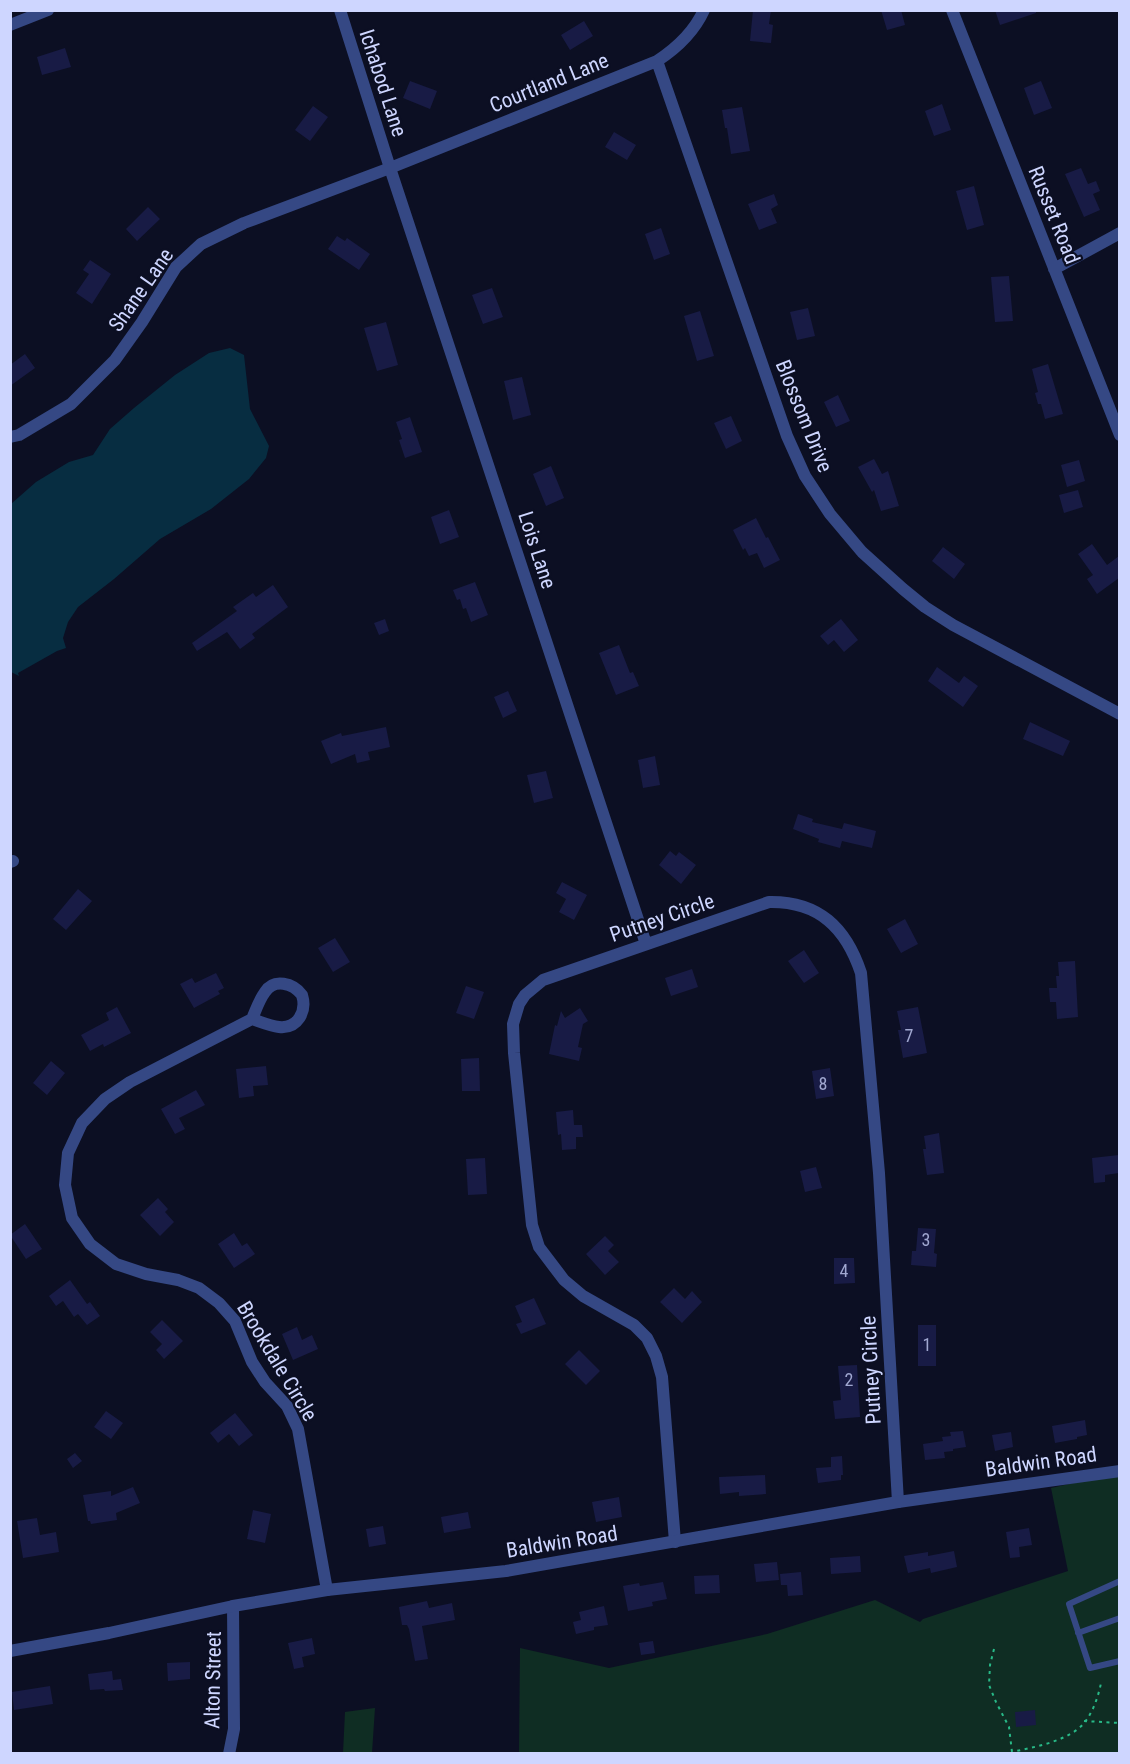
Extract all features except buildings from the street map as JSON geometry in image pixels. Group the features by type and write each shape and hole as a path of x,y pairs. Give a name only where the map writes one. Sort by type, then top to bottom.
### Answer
{"street":[{"path":"10,25 48,10"},
{"name":"Ichabod Lane","path":"340,10 390,168"},
{"name":"Courtland Lane","path":"390,168 657,61 671,52 690,33 704,10"},
{"name":"Russet Road","path":"952,10 1119,435"},
{"name":"Blossom Drive","path":"657,61 787,436 805,476 830,514 862,552 925,607 953,625 1119,714"},
{"name":"Shane Lane","path":"10,437 20,435 71,404 115,360 176,267 201,244 244,223 390,168"},
{"name":"Lois Lane","path":"390,168 646,944"},
{"path":"1054,269 1119,233"},
{"name":"Putney Circle","path":"675,1542 662,1377 656,1356 647,1338 634,1325 583,1296 564,1280 539,1247 532,1225 513,1023 519,1004 543,980 769,902 801,905 829,919 856,958 861,973 879,1173 898,1502"},
{"path":"286,984 295,987 302,995 304,1010 299,1019 291,1025 281,1027 252,1019 264,993 271,986 286,984"},
{"name":"Brookdale Circle","path":"252,1019 130,1082 105,1099 82,1123 68,1153 65,1185 72,1218 90,1244 116,1264 200,1288 219,1303 235,1321 252,1362 265,1382 287,1406 298,1429 327,1590"},
{"name":"Baldwin Road","path":"10,1651 109,1633 233,1606 327,1590 506,1571 898,1502 1119,1471"},
{"name":"Alton Street","path":"229,1754 234,1728 233,1606"}],"lane":[{"path":"1119,1581 1069,1604 1090,1668 1119,1660"},
{"path":"1078,1633 1119,1618"}],"path":[{"path":"994,1649 989,1685 1009,1727 1012,1753 1061,1738 1079,1728 1096,1702 1101,1683"},
{"path":"1084,1721 1119,1723"},
{"path":"1076,1753 1089,1754"}],"green space":[{"path":"1119,1473 1119,1753 519,1754 520,1648 609,1668 767,1634 875,1600 920,1622 923,1619 1068,1571 1051,1488"},
{"path":"375,1708 372,1753 343,1753 345,1712"}],"water":[{"path":"230,348 244,355 250,409 269,446 266,458 249,479 211,509 160,539 78,607 68,622 63,638 66,648 18,673 19,676 11,672 11,504 36,482 69,462 93,455 110,429 175,375 209,353"}]}
